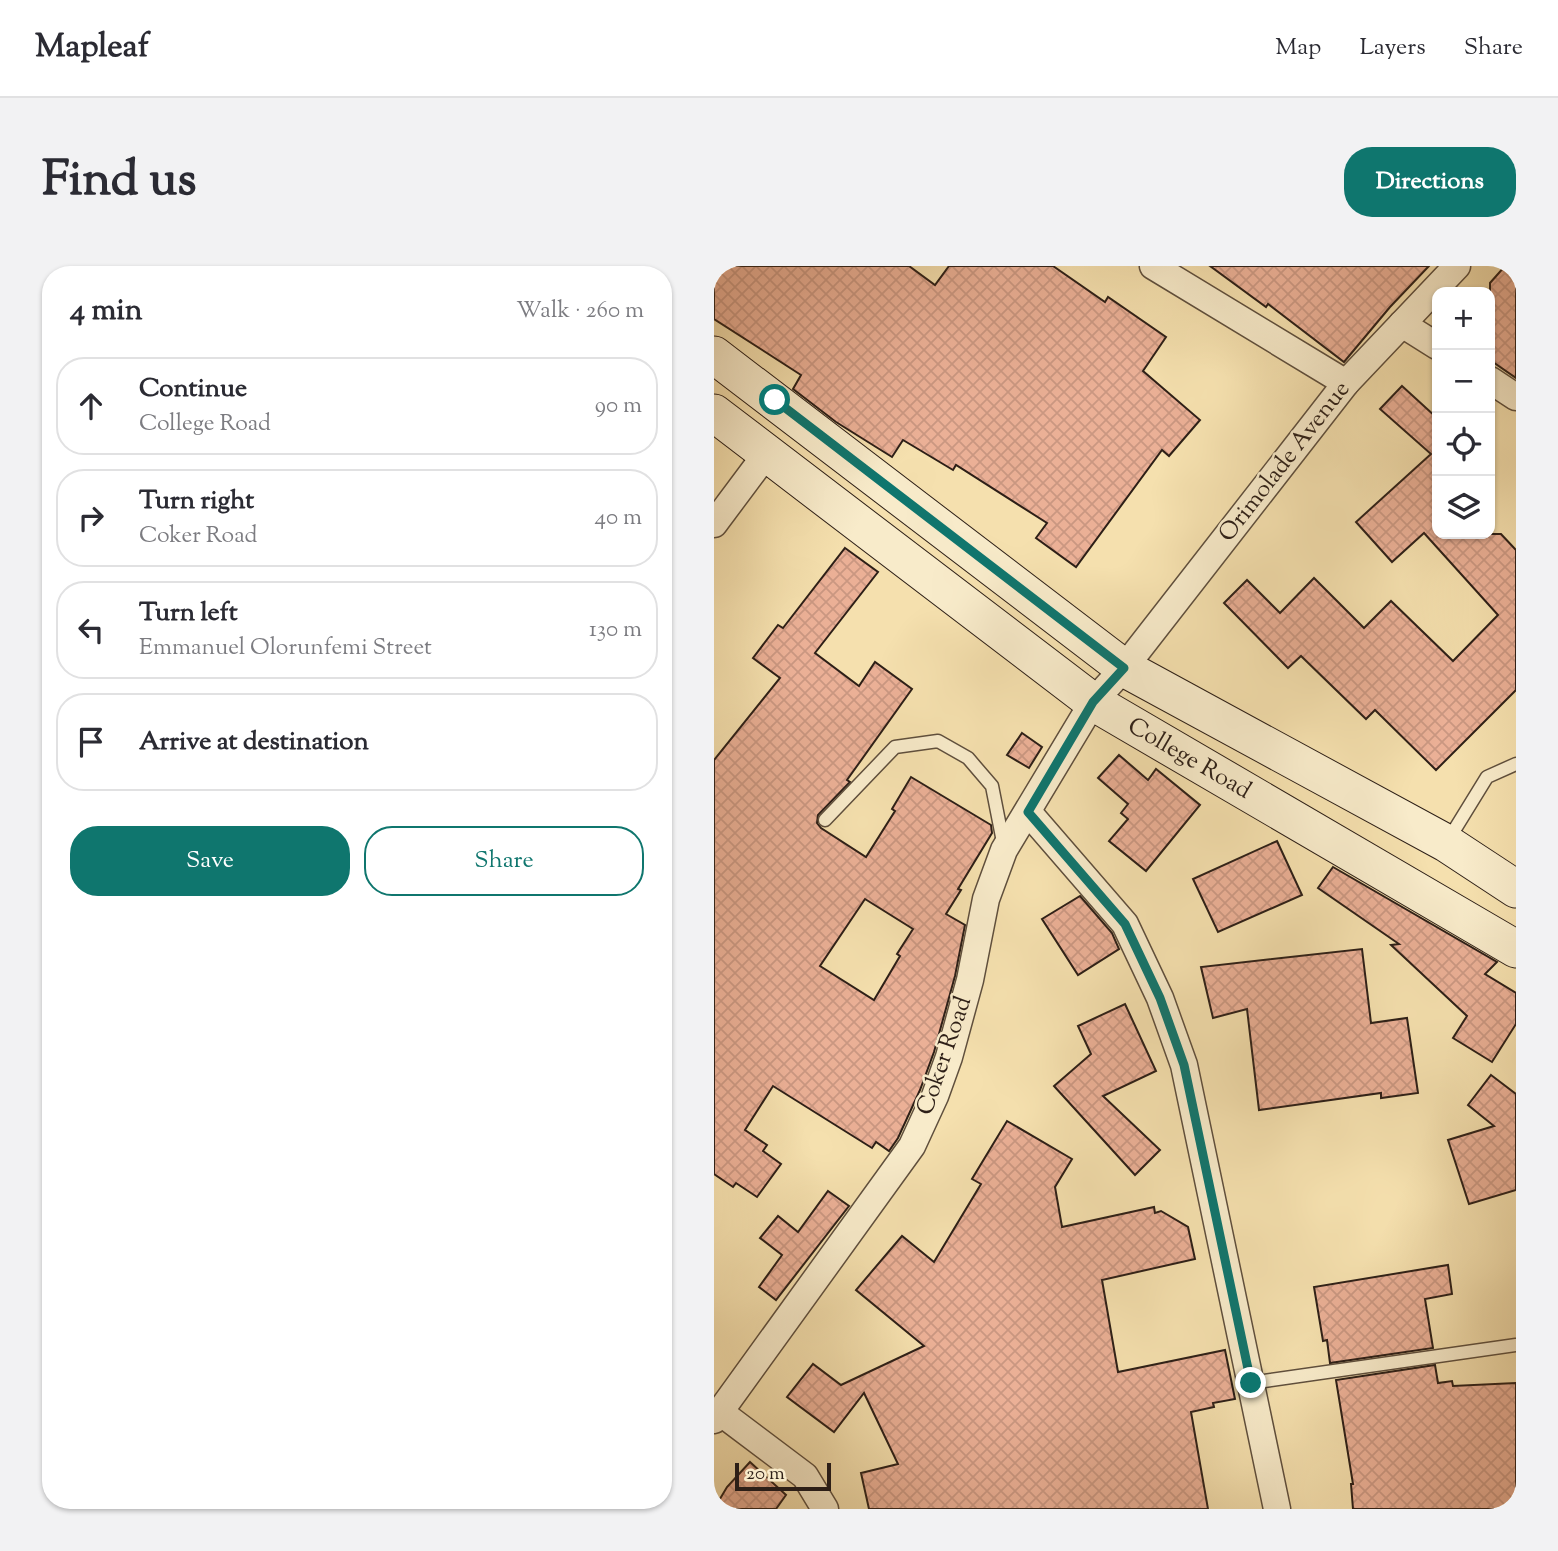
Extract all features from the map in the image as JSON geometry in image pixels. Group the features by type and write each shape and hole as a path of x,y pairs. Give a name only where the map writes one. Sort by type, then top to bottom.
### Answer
{"main road":[{"name":"College Road","path":"714,355 1124,668 1447,844 1516,889"},
{"name":"College Road","path":"714,413 1093,702 1516,949"}],"street":[{"path":"1153,266 1346,383"},
{"name":"Orimolade Avenue","path":"1124,668 1346,383 1457,266"},
{"path":"1402,324 1432,343"},
{"path":"1495,383 1516,397"},
{"path":"714,524 767,453"},
{"name":"Coker Road","path":"717,1416 912,1146 949,1057 970,980 986,899 1004,850 1093,702 1124,668"},
{"path":"1028,812 1125,924 1160,998 1184,1065 1277,1509"},
{"path":"717,1416 805,1476 825,1509"}],"lane":[{"path":"825,820 895,747 938,741 968,758 992,786 1004,850"},
{"path":"1447,844 1487,777 1516,764"},
{"path":"1251,1383 1516,1345"}],"building":[{"path":"714,266 909,266 935,285 949,266 1053,266 1105,302 1108,297 1166,337 1143,371 1200,420 1169,456 1162,450 1076,567 1036,538 1047,523 956,465 953,470 903,440 892,457 836,422 793,389 801,375 714,319"},
{"path":"1210,266 1429,266 1344,362 1268,304 1266,307"},
{"path":"1505,266 1516,266 1516,378 1495,363 1495,287 1490,287 1490,283"},
{"path":"1402,386 1432,413 1432,539 1495,539 1495,534 1501,534 1516,550 1516,690 1436,770 1375,710 1366,719 1301,656 1288,668 1224,603 1247,580 1280,613 1314,578 1364,628 1391,601 1453,661 1498,615 1424,533 1392,562 1356,522 1431,454 1380,409"},
{"path":"845,548 878,572 815,653 859,686 875,662 912,689 847,780 850,782 818,815 817,823 821,828 866,857 895,811 892,809 911,777 991,825 992,833 946,914 965,925 955,976 934,1052 898,1138 889,1151 876,1142 872,1148 773,1086 745,1130 767,1145 763,1151 781,1164 757,1197 736,1183 733,1187 714,1174 714,760 780,678 753,658 778,625 783,628","holes":["865,899 913,929 874,1000 820,966"]},
{"path":"1022,733 1042,747 1029,768 1007,755"},
{"path":"1119,755 1148,780 1156,769 1200,805 1146,871 1109,841 1128,819 1121,813 1128,804 1098,778"},
{"path":"1277,841 1302,895 1218,932 1193,879"},
{"path":"1333,867 1497,962 1485,974 1516,993 1516,1024 1492,1062 1453,1038 1467,1016 1391,945 1399,944 1318,888"},
{"path":"1080,896 1112,933 1119,949 1078,975 1042,919"},
{"path":"1362,949 1371,1023 1407,1018 1418,1093 1381,1098 1381,1093 1259,1110 1247,1009 1213,1018 1201,967"},
{"path":"1125,1004 1156,1071 1103,1096 1160,1150 1135,1175 1054,1086 1091,1054 1078,1026"},
{"path":"1491,1075 1516,1094 1516,1190 1469,1204 1448,1140 1494,1126 1468,1105"},
{"path":"1007,1121 1072,1159 1055,1187 1062,1227 1154,1207 1155,1213 1161,1211 1188,1227 1195,1259 1102,1280 1118,1372 1225,1350 1235,1399 1213,1403 1214,1407 1191,1412 1208,1509 869,1509 861,1473 898,1464 864,1393 834,1432 787,1397 813,1364 841,1385 924,1346 856,1290 902,1236 934,1262 981,1184 972,1179"},
{"path":"828,1191 849,1206 776,1300 759,1287 782,1255 760,1238 778,1216 798,1232"},
{"path":"1448,1265 1452,1294 1425,1299 1433,1348 1330,1363 1327,1340 1323,1341 1314,1287"},
{"path":"1435,1365 1438,1383 1452,1381 1453,1386 1516,1383 1516,1509 1353,1509 1353,1484 1336,1380"},
{"path":"750,1462 786,1495 776,1509 714,1509 727,1487"}],"route":[{"path":"775,400 1124,668 1093,702 1028,812 1125,924 1160,998 1184,1065 1251,1383"}]}
